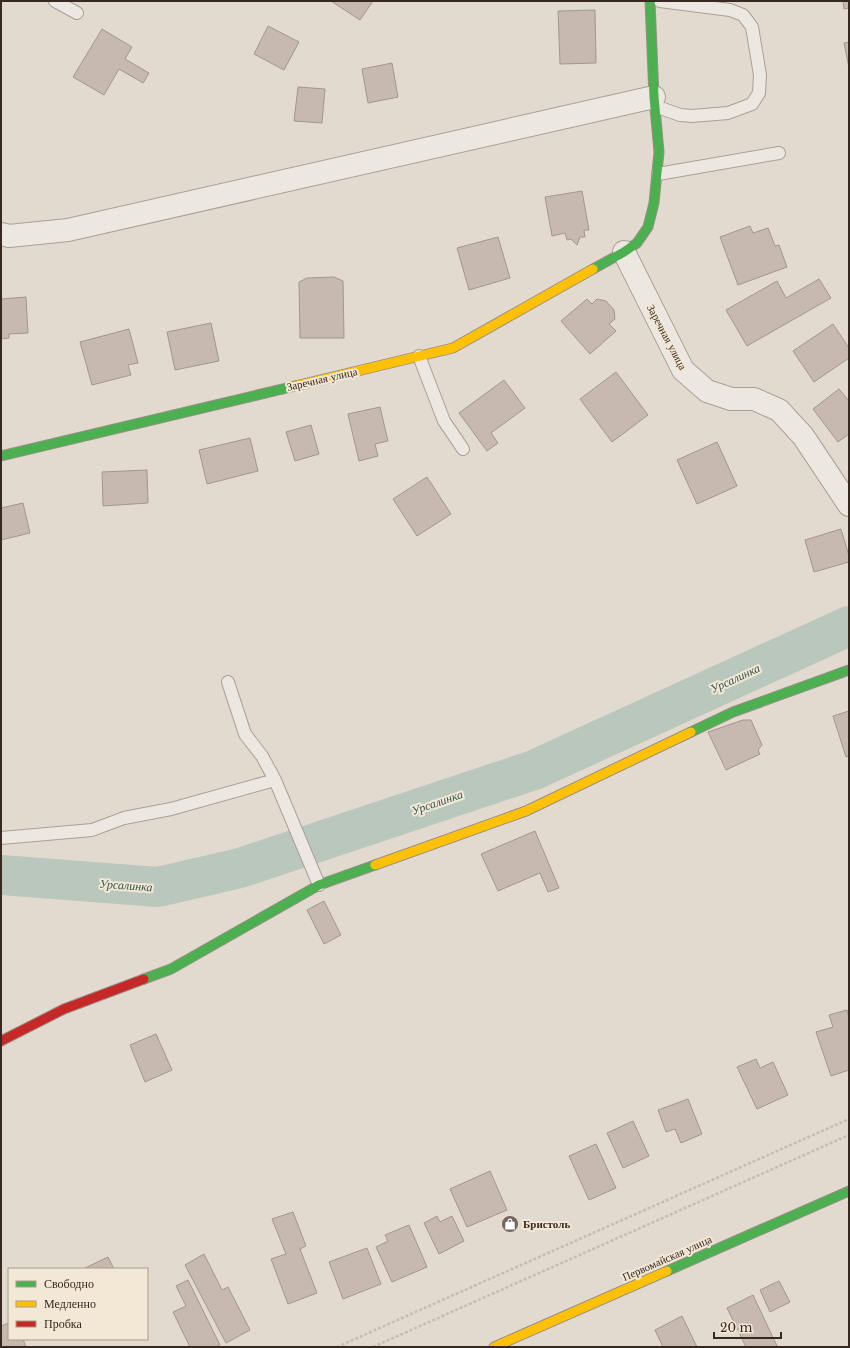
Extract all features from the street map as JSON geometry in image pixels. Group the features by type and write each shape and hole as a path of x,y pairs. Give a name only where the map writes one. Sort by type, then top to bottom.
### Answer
{"street":[{"name":"Заречная улица","path":"1,456 453,348 624,252 637,243 648,227 654,203 658,174 659,152 654,101 650,1"},
{"path":"1,234 8,236 68,230 654,101"},
{"name":"Заречная улица","path":"624,252 683,370 707,391 730,399 754,399 779,410 803,436 849,505"},
{"path":"1,1041 64,1009 170,969 320,885 526,811 733,712 849,670"},
{"name":"Первомайская улица","path":"494,1347 849,1191"}],"lane":[{"path":"55,1 77,13"},
{"path":"654,101 680,115 692,116 728,113 752,104 759,93 760,75 752,27 743,15 730,10 660,1"},
{"path":"658,174 779,153"},
{"path":"419,356 444,421 463,449"},
{"path":"228,682 245,734 262,756 275,780 320,885"},
{"path":"1,838 92,830 124,818 171,809 275,780"}],"path":[{"path":"337,1347 849,1119"},
{"path":"373,1347 849,1135"}],"building":[{"path":"331,1 373,1 360,20"},
{"path":"843,1 849,1 849,8 844,9"},
{"path":"595,10 596,63 560,64 558,11"},
{"path":"268,26 299,42 284,70 254,54"},
{"path":"102,29 132,47 125,59 149,73 143,83 119,69 104,95 73,77"},
{"path":"849,42 849,68 844,43"},
{"path":"392,63 398,97 368,103 362,69"},
{"path":"298,87 325,89 322,123 294,121"},
{"path":"582,191 589,230 584,230 585,237 580,237 577,245 571,239 567,240 565,233 552,236 545,197"},
{"path":"750,226 753,233 768,228 775,246 779,245 787,267 738,285 720,237"},
{"path":"498,237 510,278 469,290 457,248"},
{"path":"334,277 343,281 344,338 300,338 299,282 307,278"},
{"path":"819,279 831,298 747,346 726,310 777,281 786,298"},
{"path":"26,297 28,333 9,334 9,338 1,339 1,299"},
{"path":"587,299 592,304 597,299 606,301 614,310 615,319 609,324 616,331 590,354 561,321"},
{"path":"211,323 219,361 175,370 167,332"},
{"path":"833,324 849,348 849,358 814,382 793,351"},
{"path":"129,329 138,363 128,365 131,375 92,385 80,342"},
{"path":"616,372 648,415 612,442 580,399"},
{"path":"504,380 525,408 491,433 498,443 487,451 459,413"},
{"path":"839,389 849,401 849,434 838,442 813,409"},
{"path":"380,407 388,441 375,444 378,456 359,461 348,414"},
{"path":"311,425 319,454 295,461 286,432"},
{"path":"250,438 258,471 207,484 199,450"},
{"path":"717,442 737,486 697,504 677,460"},
{"path":"147,470 148,503 103,506 102,472"},
{"path":"427,477 451,514 417,536 393,499"},
{"path":"23,503 30,533 1,540 1,508"},
{"path":"841,529 849,556 849,562 814,572 805,540"},
{"path":"849,711 849,756 846,757 833,716"},
{"path":"743,720 751,720 762,745 758,750 760,754 726,770 708,732"},
{"path":"535,831 559,888 548,892 540,873 498,891 481,854"},
{"path":"324,901 341,935 324,944 307,910"},
{"path":"847,1010 849,1018 849,1070 831,1076 816,1032 833,1027 829,1015"},
{"path":"156,1034 172,1070 145,1082 130,1045"},
{"path":"756,1059 760,1068 773,1062 788,1095 757,1109 737,1067"},
{"path":"688,1099 702,1134 681,1143 675,1129 666,1132 658,1110"},
{"path":"633,1121 649,1156 623,1168 607,1133"},
{"path":"596,1144 616,1188 589,1200 569,1156"},
{"path":"490,1171 507,1210 467,1227 450,1189"},
{"path":"293,1212 306,1246 300,1249 317,1293 288,1304 271,1259 286,1254 272,1219"},
{"path":"437,1216 440,1222 452,1216 464,1241 439,1254 424,1223"},
{"path":"409,1225 427,1267 392,1282 376,1247 388,1241 385,1235"},
{"path":"367,1248 381,1284 343,1299 329,1262"},
{"path":"204,1254 222,1290 228,1287 250,1330 226,1343 185,1265"},
{"path":"108,1257 114,1268 85,1268"},
{"path":"188,1280 220,1345 216,1347 190,1347 173,1312 186,1306 176,1286"},
{"path":"779,1281 790,1302 770,1312 760,1290"},
{"path":"753,1295 777,1346 746,1347 727,1308"},
{"path":"682,1316 697,1347 663,1347 655,1330"},
{"path":"8,1323 8,1340 23,1340 26,1347 1,1347 1,1326"}],"waterway":[{"name":"Урсалинка","path":"1,875 158,887 240,868 534,770 849,626"}],"traffic: fast":[{"path":"593,269 637,243 648,227 654,203 659,152 654,97 650,1"},
{"path":"1,456 295,386"},
{"path":"691,732 733,712 849,670"},
{"path":"144,979 171,969 319,885 375,865"},
{"path":"667,1271 849,1191"}],"traffic: slow":[{"path":"295,386 453,348 593,269"},
{"path":"375,865 526,811 691,732"},
{"path":"494,1347 667,1271"}],"traffic: jam":[{"path":"1,1041 64,1009 144,979"}],"place":[{"name":"Бристоль","path":"510,1224"}]}
